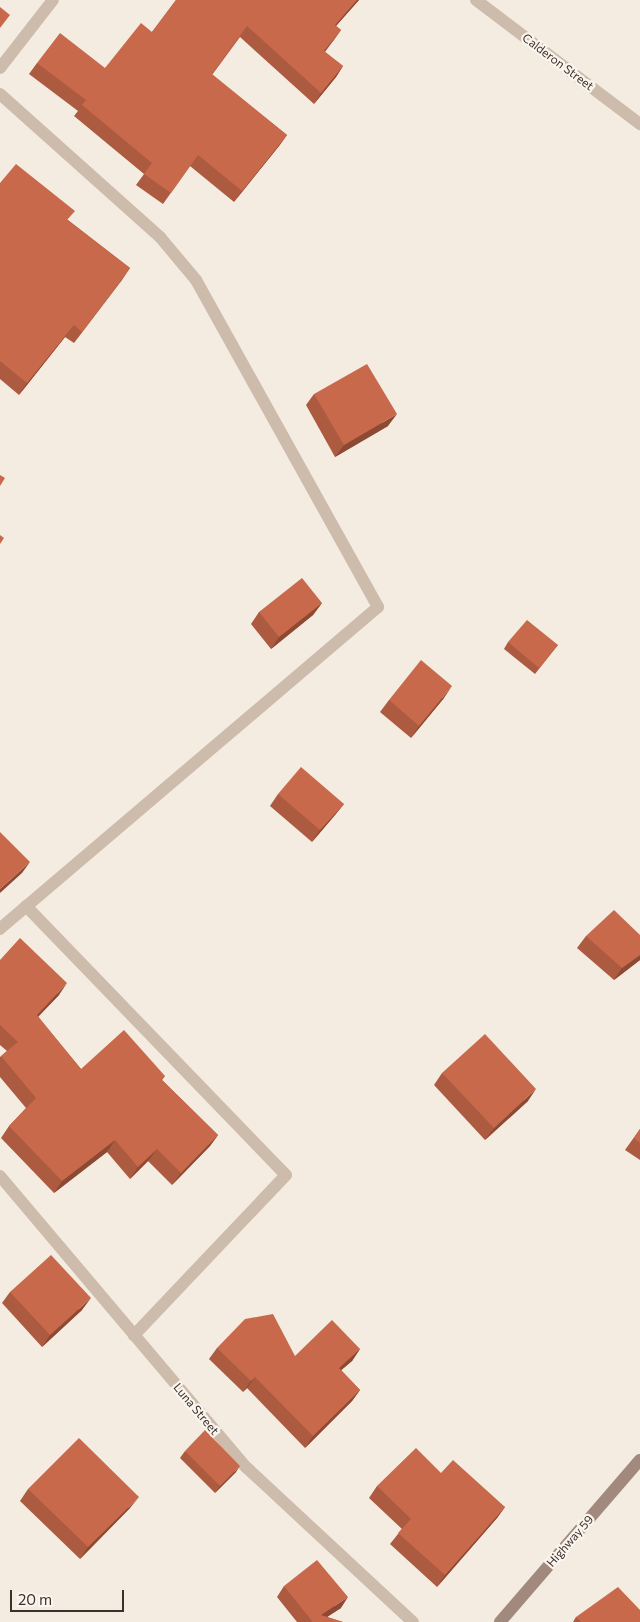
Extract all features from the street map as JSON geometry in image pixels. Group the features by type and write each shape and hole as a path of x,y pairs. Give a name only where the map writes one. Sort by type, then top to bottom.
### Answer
{"street":[{"path":"0,68 53,0"},
{"name":"Calderon Street","path":"476,0 640,124"},
{"path":"0,94 160,237 196,280 378,608 0,929"},
{"path":"26,906 286,1175 134,1335"},
{"name":"Luna Street","path":"0,1176 246,1467 413,1622"},
{"name":"Highway 59","path":"500,1622 640,1460"}],"building":[{"path":"176,0 357,0 335,25 341,30 324,51 343,66 321,93 247,26 212,74 287,135 242,191 198,155 171,193 144,174 152,163 82,105 86,100 37,63 60,33 105,68 141,23 152,32"},
{"path":"0,7 10,15 0,28"},
{"path":"16,164 75,211 67,220 130,268 82,332 74,325 27,383 0,361 0,183"},
{"path":"367,364 397,414 344,445 314,394"},
{"path":"0,475 5,478 0,486"},
{"path":"0,535 4,538 0,544"},
{"path":"302,578 322,603 279,637 259,612"},
{"path":"527,620 558,645 539,668 508,642"},
{"path":"421,660 452,686 419,726 389,700"},
{"path":"301,767 344,804 320,830 278,794"},
{"path":"0,832 30,862 0,889"},
{"path":"614,910 640,935 640,955 622,968 586,936"},
{"path":"20,938 67,983 37,1015 81,1069 124,1030 165,1076 161,1079 218,1135 181,1173 157,1149 138,1167 115,1140 62,1181 9,1126 36,1098 1,1056 18,1042 0,1025 0,960"},
{"path":"485,1034 536,1089 494,1128 442,1073"},
{"path":"640,1129 640,1143 634,1138"},
{"path":"51,1255 91,1298 50,1335 10,1292"},
{"path":"273,1314 295,1356 332,1320 360,1349 339,1368 360,1390 313,1436 255,1377 251,1381 217,1348 245,1319"},
{"path":"205,1430 240,1466 220,1486 185,1451"},
{"path":"79,1438 139,1497 88,1547 28,1489"},
{"path":"416,1448 441,1473 453,1460 505,1507 445,1575 398,1533 411,1519 377,1486"},
{"path":"317,1560 348,1597 321,1615 343,1622 311,1622 284,1586"},
{"path":"618,1587 640,1610 640,1622 581,1622 576,1617"}]}
